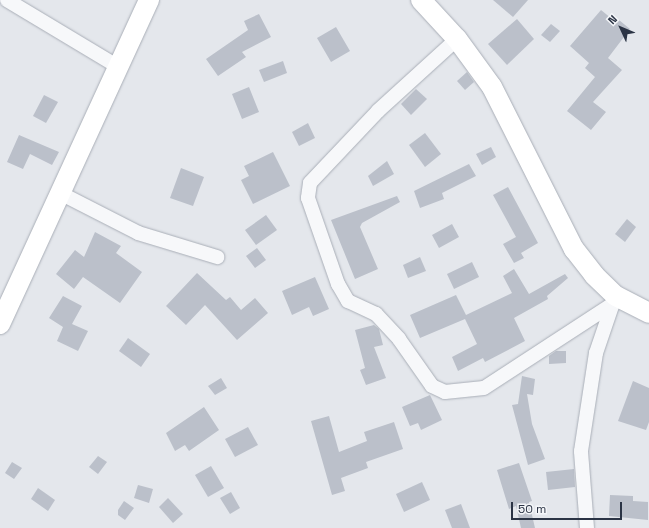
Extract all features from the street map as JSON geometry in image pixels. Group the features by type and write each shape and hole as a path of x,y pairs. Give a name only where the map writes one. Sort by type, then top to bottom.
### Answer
{"street":[{"path":"7,0 117,66"},
{"path":"0,324 117,66 149,0"},
{"path":"421,0 457,39 492,87 574,249 614,300 649,312"},
{"path":"457,39 378,112 310,183 308,198 338,284 348,300 376,314 399,339 432,386 445,392 484,388 614,300"},
{"path":"60,193 138,233 216,257"},
{"path":"586,528 581,451 596,354 614,300"}],"building":[{"path":"493,0 528,0 513,17"},
{"path":"601,10 617,23 619,20 630,29 608,58 622,70 593,102 606,112 591,130 567,111 595,77 585,68 589,63 570,46"},
{"path":"259,14 271,37 242,52 246,57 218,76 206,59 248,30 244,21"},
{"path":"517,19 534,39 507,65 488,44"},
{"path":"551,24 560,31 550,42 541,35"},
{"path":"336,27 350,51 331,62 317,38"},
{"path":"283,61 287,73 264,82 259,70"},
{"path":"467,72 474,82 465,90 457,81"},
{"path":"249,87 259,112 242,119 232,94"},
{"path":"416,89 427,99 411,115 401,104"},
{"path":"44,95 58,102 46,123 33,116"},
{"path":"308,123 315,138 299,146 292,132"},
{"path":"425,133 441,154 425,167 409,145"},
{"path":"19,135 59,152 52,165 30,154 23,169 7,162"},
{"path":"491,147 496,157 482,165 476,154"},
{"path":"273,152 290,186 253,204 241,180 249,176 244,166"},
{"path":"387,161 394,174 373,186 368,176"},
{"path":"469,164 476,176 442,193 444,199 420,208 414,191"},
{"path":"181,168 204,177 193,206 170,198"},
{"path":"508,187 538,243 521,253 524,258 514,263 503,244 516,237 493,195"},
{"path":"397,196 400,202 362,223 360,227 378,269 355,279 331,220"},
{"path":"266,215 277,230 256,245 245,230"},
{"path":"627,219 636,227 625,242 615,234"},
{"path":"452,224 459,237 439,248 432,235"},
{"path":"95,232 121,246 116,253 142,272 120,303 83,277 74,289 56,274 75,250 84,257"},
{"path":"257,248 266,260 255,268 246,256"},
{"path":"420,257 426,271 408,278 403,265"},
{"path":"472,262 479,277 454,289 447,274"},
{"path":"514,269 529,294 565,274 568,278 547,296 548,299 514,318 525,341 485,362 483,358 458,371 452,357 477,344 465,319 420,338 410,315 456,295 466,315 512,293 503,276"},
{"path":"197,273 226,300 230,297 241,310 255,298 268,313 237,340 205,305 186,325 166,306"},
{"path":"315,277 329,309 313,316 309,307 292,315 282,291"},
{"path":"63,296 82,306 72,324 88,331 78,351 57,341 63,327 49,318"},
{"path":"374,325 379,329 383,345 374,347 386,378 366,385 360,370 365,368 355,330"},
{"path":"128,338 150,354 141,367 119,351"},
{"path":"556,351 566,351 566,363 549,364 549,356"},
{"path":"522,376 535,379 533,395 527,394 532,424 545,459 528,465 512,405 518,404"},
{"path":"221,378 227,388 215,395 208,386"},
{"path":"633,381 649,388 649,422 646,430 618,421"},
{"path":"430,395 442,420 421,430 418,423 410,426 402,407"},
{"path":"204,407 219,430 189,451 185,445 175,451 166,433"},
{"path":"329,416 339,452 367,441 364,432 394,422 403,449 366,462 368,468 341,478 345,491 332,495 311,421"},
{"path":"248,427 258,445 235,457 225,439"},
{"path":"98,456 107,462 98,474 89,467"},
{"path":"12,462 22,468 14,479 5,473"},
{"path":"519,463 532,501 529,502 535,528 521,528 516,506 509,509 497,470"},
{"path":"211,466 224,488 208,497 195,475"},
{"path":"574,469 575,487 548,490 546,472"},
{"path":"422,482 430,500 404,512 396,494"},
{"path":"138,485 153,489 149,503 134,498"},
{"path":"38,488 55,500 48,511 31,499"},
{"path":"231,492 240,508 230,514 220,498"},
{"path":"610,495 633,496 633,501 648,502 648,520 609,516"},
{"path":"168,498 183,514 173,523 159,507"},
{"path":"124,501 134,508 125,520 118,515 118,510"},
{"path":"461,504 470,528 452,528 445,510"}]}
